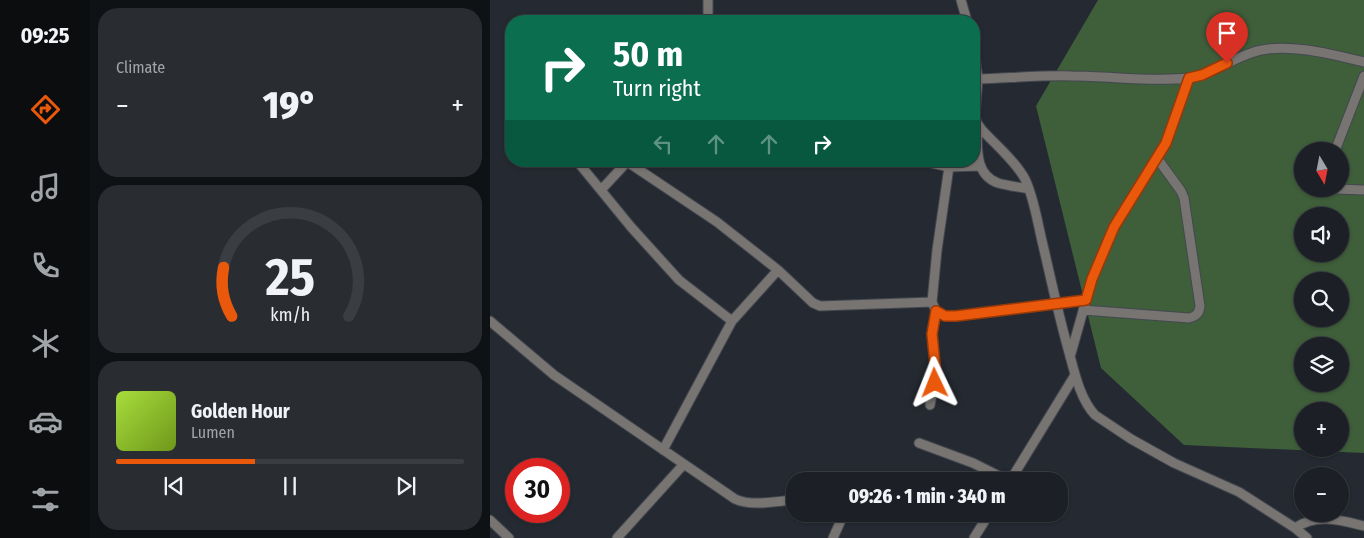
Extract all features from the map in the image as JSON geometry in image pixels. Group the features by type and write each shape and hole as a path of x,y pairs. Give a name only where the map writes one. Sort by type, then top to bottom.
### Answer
{"street":[{"path":"708,0 708,15"},
{"path":"961,0 966,15"},
{"path":"980,79 1073,76 1189,78 1202,75 1254,52 1274,49 1295,49 1364,62"},
{"path":"1338,142 1364,76"},
{"path":"1070,357 1092,279 1114,227 1166,143 1189,78"},
{"path":"980,127 1021,172 1029,189 1070,357 1075,375 1090,410 1131,439 1174,463 1239,492 1295,528 1307,538"},
{"path":"1083,310 1181,318 1195,316 1199,312 1200,306 1184,198 1157,158"},
{"path":"582,167 631,227 679,280 732,321"},
{"path":"601,190 622,167"},
{"path":"634,167 718,222 778,270 813,303 820,306 934,306 945,316 956,316 1086,300"},
{"path":"930,405 936,375 932,334 936,250 948,167"},
{"path":"980,167 990,178 997,182 1029,189"},
{"path":"1349,189 1364,190"},
{"path":"663,450 732,321 778,270"},
{"path":"490,321 554,375 742,502 786,500"},
{"path":"1015,472 1075,375"},
{"path":"919,443 973,463 991,472"},
{"path":"617,538 684,464"},
{"path":"1295,528 1304,522 1319,518 1337,519 1364,526"},
{"path":"490,520 509,538"},
{"path":"833,538 840,522"},
{"path":"974,538 984,522"}],"green space":[{"path":"1098,0 1364,0 1364,453 1349,452 1349,402 1294,402 1294,450 1184,445 1101,368 1036,106"}],"route":[{"path":"935,383 932,334 936,311 945,316 956,316 1086,300 1092,279 1114,227 1166,143 1189,78 1202,75 1227,63"}]}
